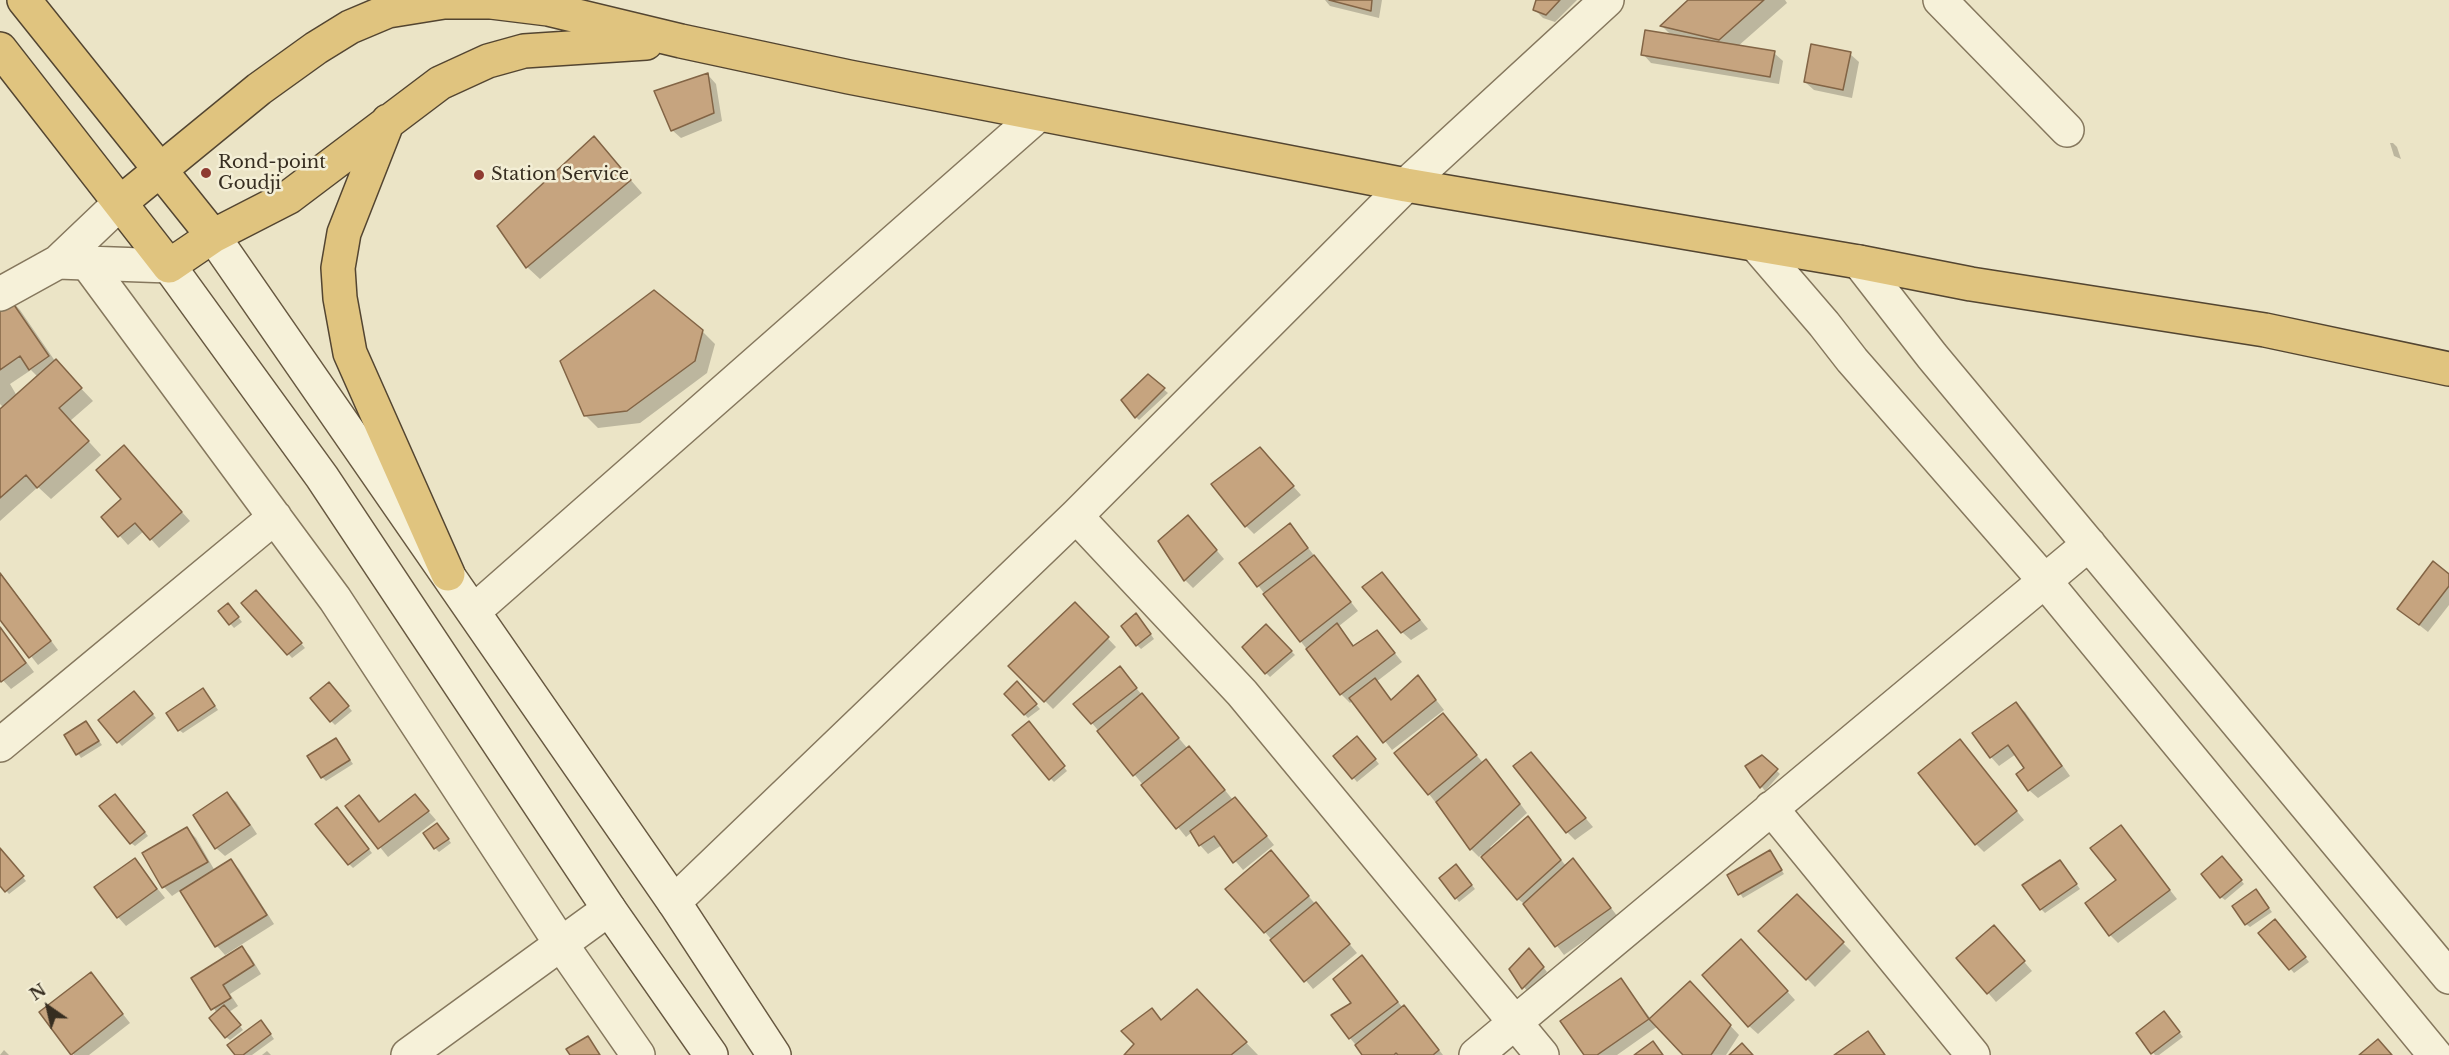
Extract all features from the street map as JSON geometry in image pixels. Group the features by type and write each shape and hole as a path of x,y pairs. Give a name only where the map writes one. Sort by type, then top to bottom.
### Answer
{"highway":[{"path":"24,0 213,236"},
{"path":"121,202 259,89 350,27 388,11 444,2 486,1 573,7 681,41 1038,114 1406,184 1859,262 1971,284 2265,330 2449,369"},
{"path":"0,49 121,202 169,267 213,236 289,197 440,83 488,61 524,51 681,41"},
{"path":"388,121 344,233 338,268 340,298 350,353 448,574"}],"street":[{"path":"674,902 1076,516 1406,184 1607,0"},
{"path":"1940,0 2067,130"},
{"path":"474,611 1038,114"},
{"path":"73,262 121,202"},
{"path":"213,236 674,902 774,1055"},
{"path":"1756,245 1824,324 1851,360 2044,580 2435,1055"},
{"path":"73,262 275,517 335,600 561,944 638,1055"},
{"path":"0,294 73,262 169,267 322,477 609,909 711,1055"},
{"path":"1859,262 1932,356 2449,977"},
{"path":"1076,516 1242,693 1542,1055"},
{"path":"0,745 275,517"},
{"path":"1476,1055 2089,544"},
{"path":"1771,808 1973,1055"},
{"path":"408,1055 609,909"}],"building":[{"path":"1329,0 1372,0 1371,11"},
{"path":"1536,0 1560,0 1546,15 1533,10"},
{"path":"1688,0 1764,0 1719,40 1660,26"},
{"path":"1645,30 1775,51 1770,77 1641,55"},
{"path":"1811,44 1851,52 1843,90 1804,82"},
{"path":"708,73 714,113 671,131 654,91"},
{"path":"594,136 631,180 526,268 497,226"},
{"path":"654,290 703,330 695,361 627,411 584,416 560,361"},
{"path":"8,296 49,356 29,370 20,356 0,370 0,301"},
{"path":"56,359 82,388 59,408 89,441 37,488 26,475 0,498 0,409"},
{"path":"1148,374 1165,388 1135,418 1121,400"},
{"path":"124,445 182,512 150,540 135,523 118,537 101,517 121,499 96,470"},
{"path":"1260,447 1294,486 1245,527 1211,484"},
{"path":"1188,515 1217,550 1184,581 1158,541"},
{"path":"1290,523 1308,548 1257,587 1239,563"},
{"path":"1314,555 1351,602 1300,642 1263,594"},
{"path":"2433,561 2449,574 2449,586 2419,625 2397,609"},
{"path":"1382,572 1420,620 1401,633 1362,587"},
{"path":"0,573 51,641 29,658 0,620"},
{"path":"256,590 302,643 287,655 241,603"},
{"path":"1075,602 1109,637 1044,702 1008,666"},
{"path":"228,603 239,617 229,625 218,611"},
{"path":"1136,613 1151,634 1136,646 1121,626"},
{"path":"1337,623 1353,646 1377,630 1395,653 1340,695 1306,649"},
{"path":"1266,624 1292,651 1265,674 1242,647"},
{"path":"0,627 26,663 1,682 0,680"},
{"path":"1120,666 1137,688 1091,724 1073,704"},
{"path":"1418,675 1436,700 1383,743 1349,698 1375,678 1391,700"},
{"path":"1017,681 1037,704 1024,715 1004,694"},
{"path":"329,682 349,706 330,722 310,698"},
{"path":"203,688 215,706 178,731 166,713"},
{"path":"134,691 153,714 117,743 98,720"},
{"path":"1142,693 1179,738 1133,776 1097,731"},
{"path":"2016,702 2062,766 2028,791 2016,774 2024,768 2008,745 1990,758 1972,733"},
{"path":"1443,713 1477,755 1428,795 1394,753"},
{"path":"86,721 99,741 76,755 64,735"},
{"path":"1029,721 1065,766 1049,780 1012,735"},
{"path":"1357,736 1376,759 1352,779 1333,756"},
{"path":"336,738 350,760 321,778 307,756"},
{"path":"1960,739 2017,811 1975,845 1918,773"},
{"path":"1189,746 1225,790 1176,829 1141,785"},
{"path":"1531,752 1586,818 1566,833 1513,766"},
{"path":"1762,755 1778,769 1760,788 1745,766"},
{"path":"1486,759 1520,804 1470,850 1436,802"},
{"path":"227,792 250,825 215,849 193,815"},
{"path":"115,794 145,832 130,844 99,806"},
{"path":"415,794 429,811 378,849 345,806 359,795 379,822"},
{"path":"1235,797 1267,836 1233,863 1214,836 1199,846 1190,831"},
{"path":"337,807 369,849 348,865 315,824"},
{"path":"1528,816 1561,860 1517,900 1481,857"},
{"path":"437,823 449,839 434,849 423,833"},
{"path":"2121,825 2170,890 2109,936 2085,903 2116,880 2090,848"},
{"path":"187,827 208,862 162,888 142,853"},
{"path":"0,848 24,876 5,892 0,886"},
{"path":"1271,850 1309,896 1264,933 1225,889"},
{"path":"1770,850 1782,870 1738,895 1727,875"},
{"path":"2222,856 2242,880 2220,898 2201,874"},
{"path":"135,858 157,889 117,918 94,887"},
{"path":"1573,858 1611,908 1555,947 1523,904"},
{"path":"231,859 267,915 215,947 180,891"},
{"path":"2060,860 2077,884 2040,910 2022,885"},
{"path":"1456,864 1472,885 1455,899 1439,878"},
{"path":"2256,889 2269,908 2245,925 2232,906"},
{"path":"1797,894 1844,942 1806,980 1758,931"},
{"path":"1316,902 1350,944 1304,982 1270,940"},
{"path":"2275,919 2306,957 2289,970 2258,933"},
{"path":"1994,925 2025,961 1987,994 1956,958"},
{"path":"1741,939 1788,991 1748,1027 1702,975"},
{"path":"242,946 254,965 223,985 231,998 211,1010 191,978"},
{"path":"1529,948 1544,967 1522,989 1509,969"},
{"path":"1362,955 1398,1002 1349,1039 1331,1015 1351,1003 1333,979"},
{"path":"91,972 123,1014 71,1055 39,1012"},
{"path":"1621,978 1649,1019 1597,1055 1584,1055 1560,1021"},
{"path":"1690,981 1731,1025 1711,1055 1683,1055 1649,1019"},
{"path":"1197,989 1247,1042 1231,1055 1124,1055 1134,1044 1121,1031 1152,1008 1161,1020"},
{"path":"224,1005 241,1025 225,1038 209,1018"},
{"path":"1404,1005 1439,1050 1433,1055 1398,1055 1396,1053 1394,1055 1362,1055 1355,1045"},
{"path":"2164,1011 2180,1032 2151,1054 2136,1033"},
{"path":"261,1020 271,1034 243,1055 235,1055 227,1045"},
{"path":"1868,1031 1885,1055 1834,1055"},
{"path":"588,1036 600,1055 570,1055 566,1049"},
{"path":"2378,1039 2392,1055 2359,1055"},
{"path":"1653,1041 1663,1055 1634,1055"},
{"path":"1742,1043 1753,1055 1729,1055"}],"place":[{"name":"Rond-point Goudji","path":"206,173"},
{"name":"Station Service","path":"479,175"}]}
